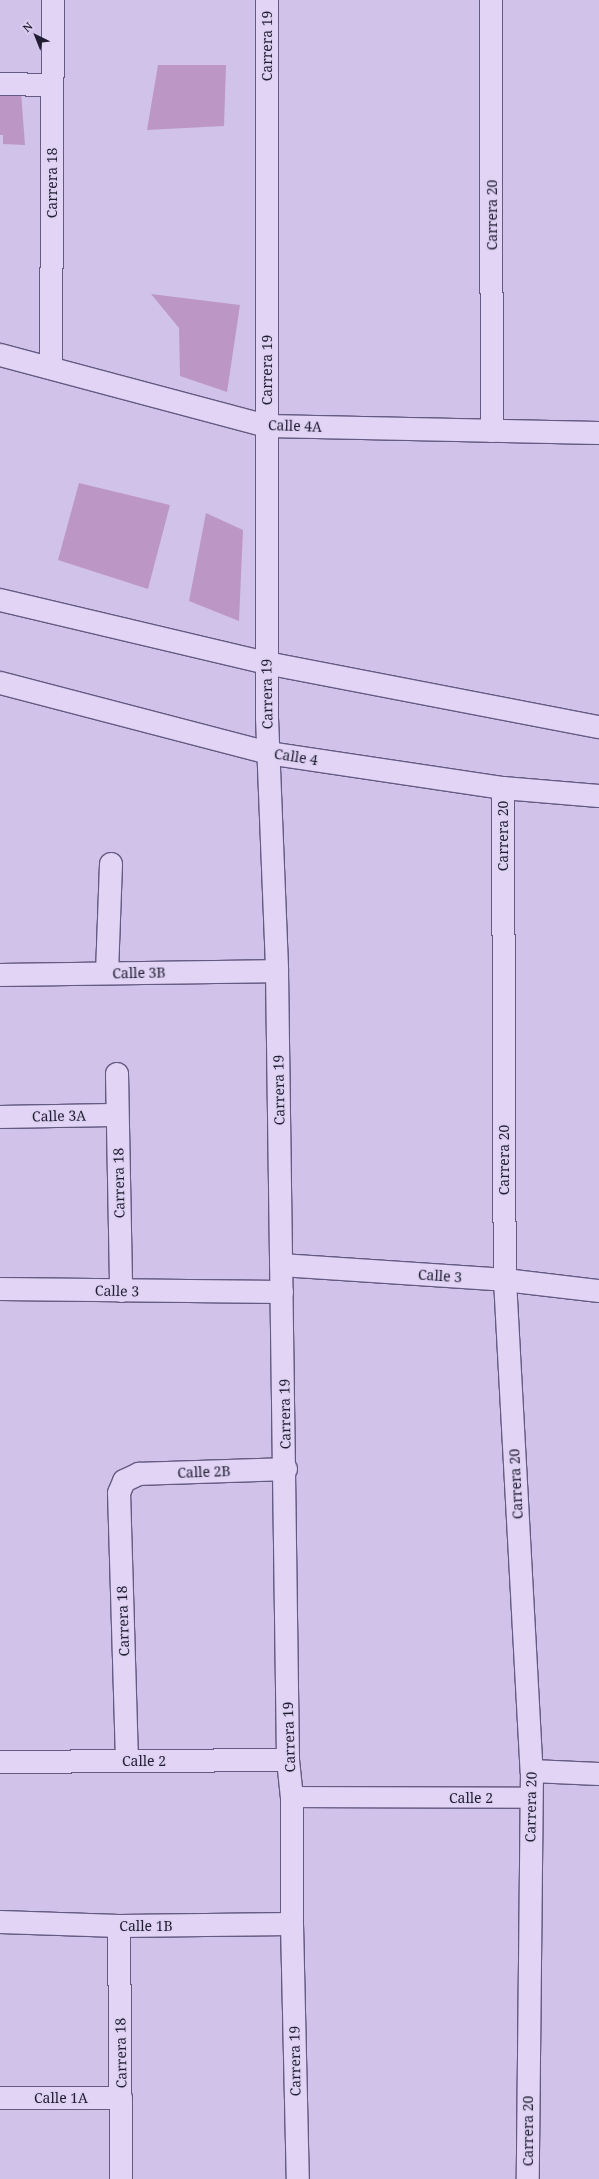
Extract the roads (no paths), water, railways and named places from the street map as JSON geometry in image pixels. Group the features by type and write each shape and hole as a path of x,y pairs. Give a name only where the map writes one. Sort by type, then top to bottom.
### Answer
{"street":[{"name":"Carrera 18","path":"51,367 53,0"},
{"name":"Carrera 19","path":"267,0 266,663 268,753 277,971 281,1265 286,1469 288,1760 292,1797 292,1924 298,2179"},
{"name":"Carrera 20","path":"491,0 492,431"},
{"path":"0,84 52,85"},
{"name":"Calle 4A","path":"0,355 51,367 267,426 599,433"},
{"path":"0,600 266,663 599,727"},
{"name":"Calle 4","path":"0,683 268,753 503,788 599,796"},
{"name":"Carrera 20","path":"503,788 505,1280 532,1770 528,2179"},
{"path":"107,973 111,864"},
{"name":"Calle 3B","path":"0,975 277,971"},
{"name":"Carrera 18","path":"117,1074 121,1291"},
{"name":"Calle 3A","path":"0,1117 118,1115"},
{"name":"Calle 3","path":"281,1265 505,1280 599,1291"},
{"name":"Calle 3","path":"0,1289 282,1292"},
{"name":"Calle 2B","path":"124,1481 139,1474 286,1469"},
{"name":"Carrera 18","path":"124,1481 119,1493 127,1761"},
{"name":"Calle 2","path":"0,1762 288,1760"},
{"path":"532,1770 599,1774"},
{"name":"Calle 2","path":"292,1797 531,1798"},
{"name":"Calle 1B","path":"0,1922 119,1926 292,1924"},
{"name":"Carrera 18","path":"119,1926 121,2098 120,2179"},
{"name":"Calle 1A","path":"0,2098 121,2098"}]}
